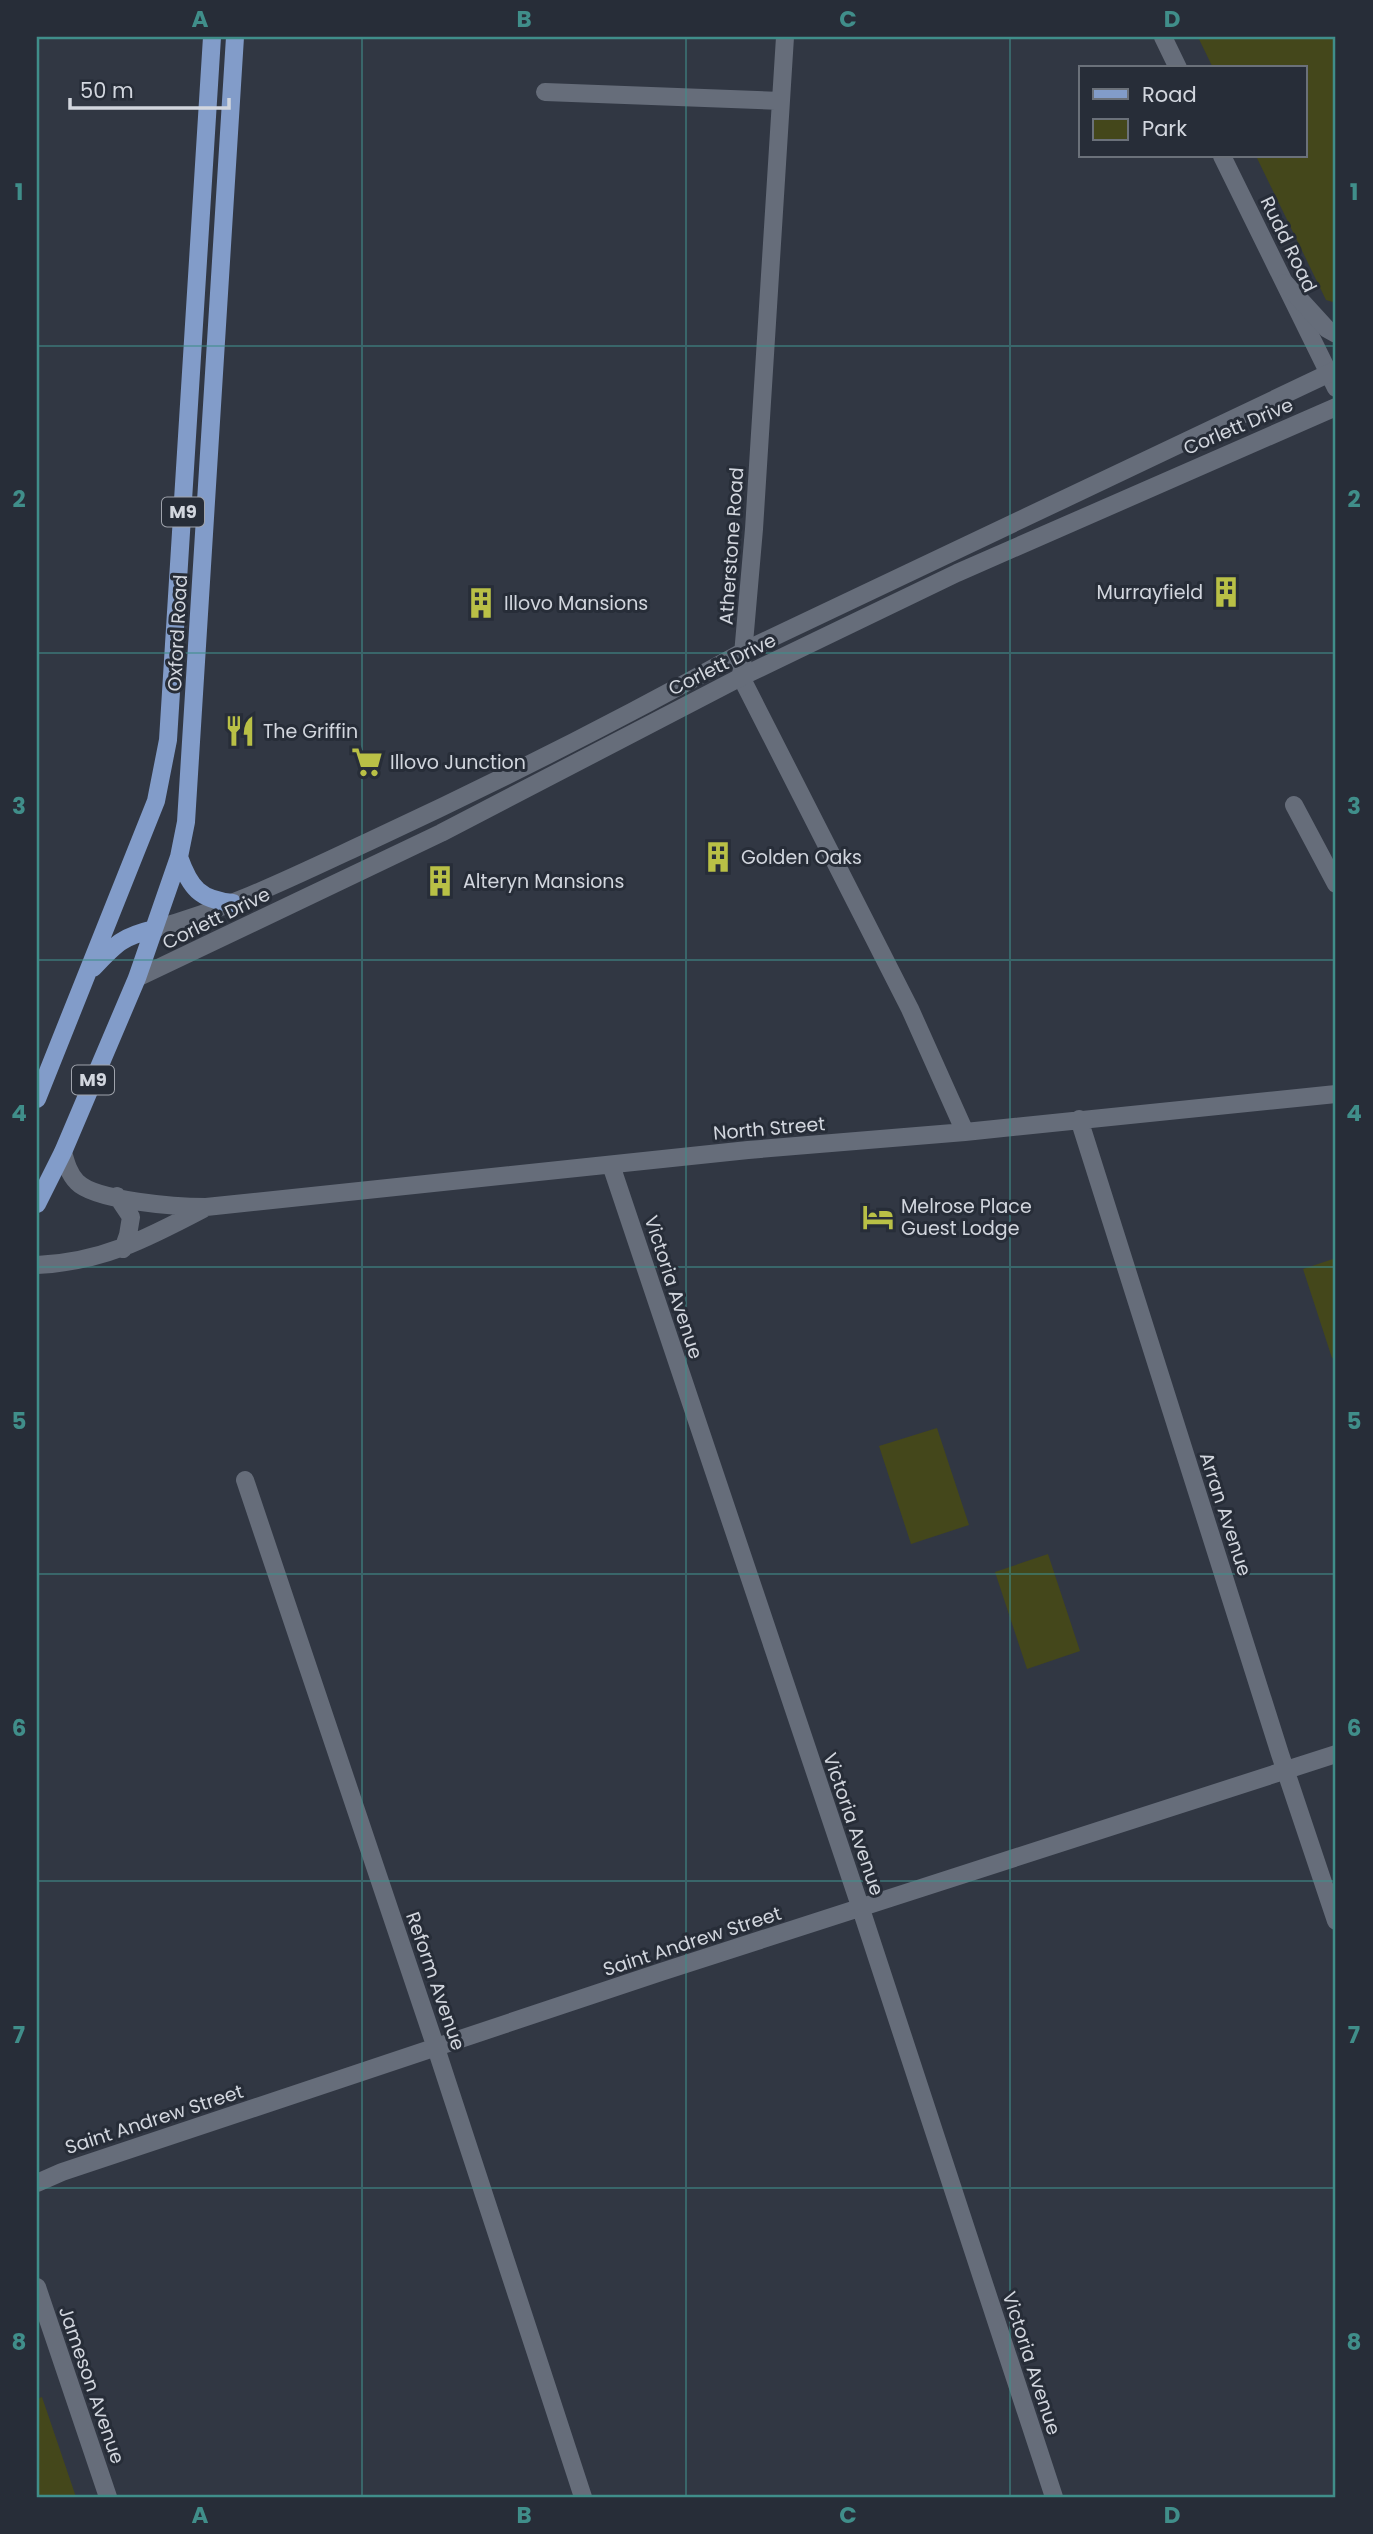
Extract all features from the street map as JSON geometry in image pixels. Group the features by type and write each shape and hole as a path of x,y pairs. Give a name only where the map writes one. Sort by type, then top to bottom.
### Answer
{"main road":[{"name":"Oxford Road","path":"37,1099 156,801 168,740 212,37"},
{"name":"Oxford Road","path":"37,1204 137,978 179,857 186,822 235,37"},
{"path":"179,857 190,882 200,893 206,898 233,903"},
{"path":"89,973 117,943 130,935 154,929"}],"street":[{"name":"Atherstone Road","path":"741,677 754,528 785,37"},
{"path":"1163,37 1177,66"},
{"path":"545,92 781,101"},
{"name":"Rudd Road","path":"1223,158 1334,377"},
{"path":"1285,283 1327,329 1336,334"},
{"name":"Corlett Drive","path":"154,929 233,903 458,800 663,696 744,651 1334,377"},
{"name":"Corlett Drive","path":"137,978 441,833 741,677 957,573 1336,407"},
{"path":"741,677 910,1009 965,1132"},
{"path":"1294,805 1336,884"},
{"name":"North Street","path":"62,1152 70,1174 78,1184 140,1202 206,1207 748,1150 965,1132 1336,1094"},
{"name":"Arran Avenue","path":"1079,1119 1336,1921"},
{"name":"Victoria Avenue","path":"611,1165 861,1909 1054,2497"},
{"path":"117,1196 131,1217 123,1249"},
{"name":"North Street","path":"37,1265 77,1261 123,1249 206,1207"},
{"name":"Reform Avenue","path":"245,1480 436,2048 583,2497"},
{"name":"Saint Andrew Street","path":"37,2183 62,2172 661,1972 1336,1754"},
{"name":"Jameson Avenue","path":"37,2287 108,2497"}],"green space":[{"path":"1198,37 1336,37 1336,303 1326,300 1257,158 1306,158 1306,66 1212,66"},
{"path":"1336,1258 1336,1357 1332,1358 1303,1269"},
{"path":"937,1428 969,1525 911,1544 879,1446"},
{"path":"1048,1554 1080,1651 1027,1669 995,1572"},
{"path":"42,2397 76,2497 37,2497 37,2399"}],"place":[{"name":"Murrayfield","path":"1226,592"},
{"name":"Illovo Mansions","path":"481,603"},
{"name":"The Griffin","path":"240,731"},
{"name":"Illovo Junction","path":"367,762"},
{"name":"Golden Oaks","path":"718,857"},
{"name":"Alteryn Mansions","path":"440,881"},
{"name":"Melrose Place Guest Lodge","path":"878,1217"}]}
